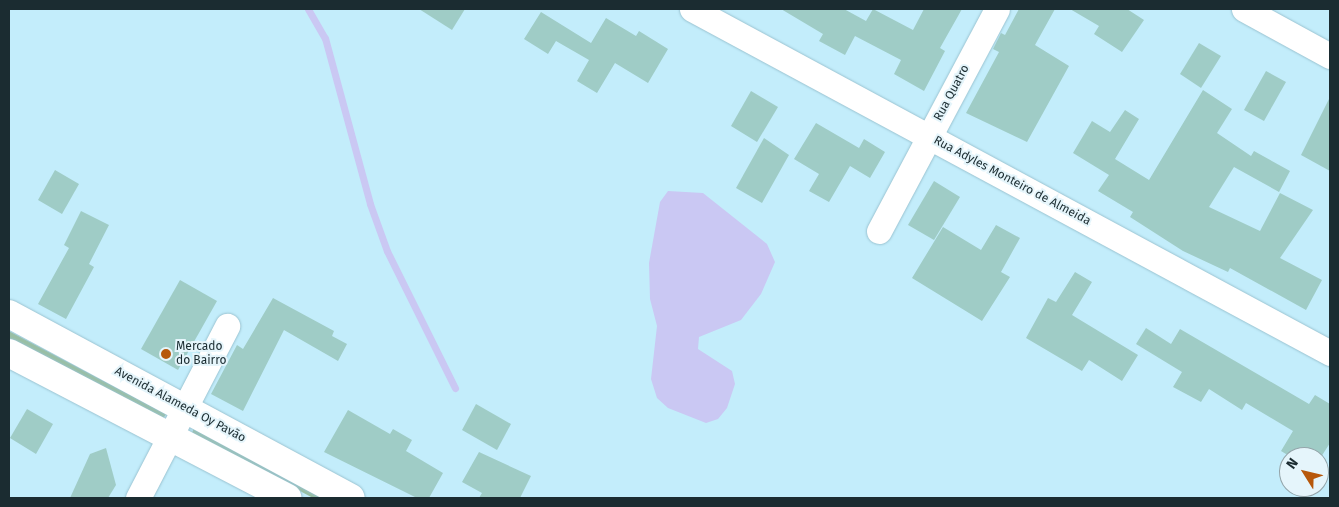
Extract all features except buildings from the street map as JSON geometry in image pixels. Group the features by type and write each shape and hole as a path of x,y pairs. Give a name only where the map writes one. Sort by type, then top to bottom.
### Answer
{"street":[{"name":"Rua Adyles Monteiro de Almeida","path":"692,9 1330,353"},
{"name":"Rua Quatro","path":"879,231 997,9"},
{"path":"1244,9 1330,56"},
{"name":"Avenida Alameda Oy Pavão","path":"9,314 351,498"},
{"path":"138,498 227,326"},
{"path":"9,353 287,498"}],"green space":[{"path":"9,331 166,414 163,419 9,338"},
{"path":"194,428 325,498 313,498 192,433"}],"water":[{"path":"668,191 703,193 767,244 775,262 761,294 741,320 699,337 698,349 732,371 735,384 727,408 718,419 706,423 668,408 657,398 651,379 657,326 650,299 649,263 660,202"}],"waterway":[{"path":"308,9 325,38 370,204 387,251 455,388"}],"place":[{"name":"Mercado do Bairro","path":"166,354"}]}
